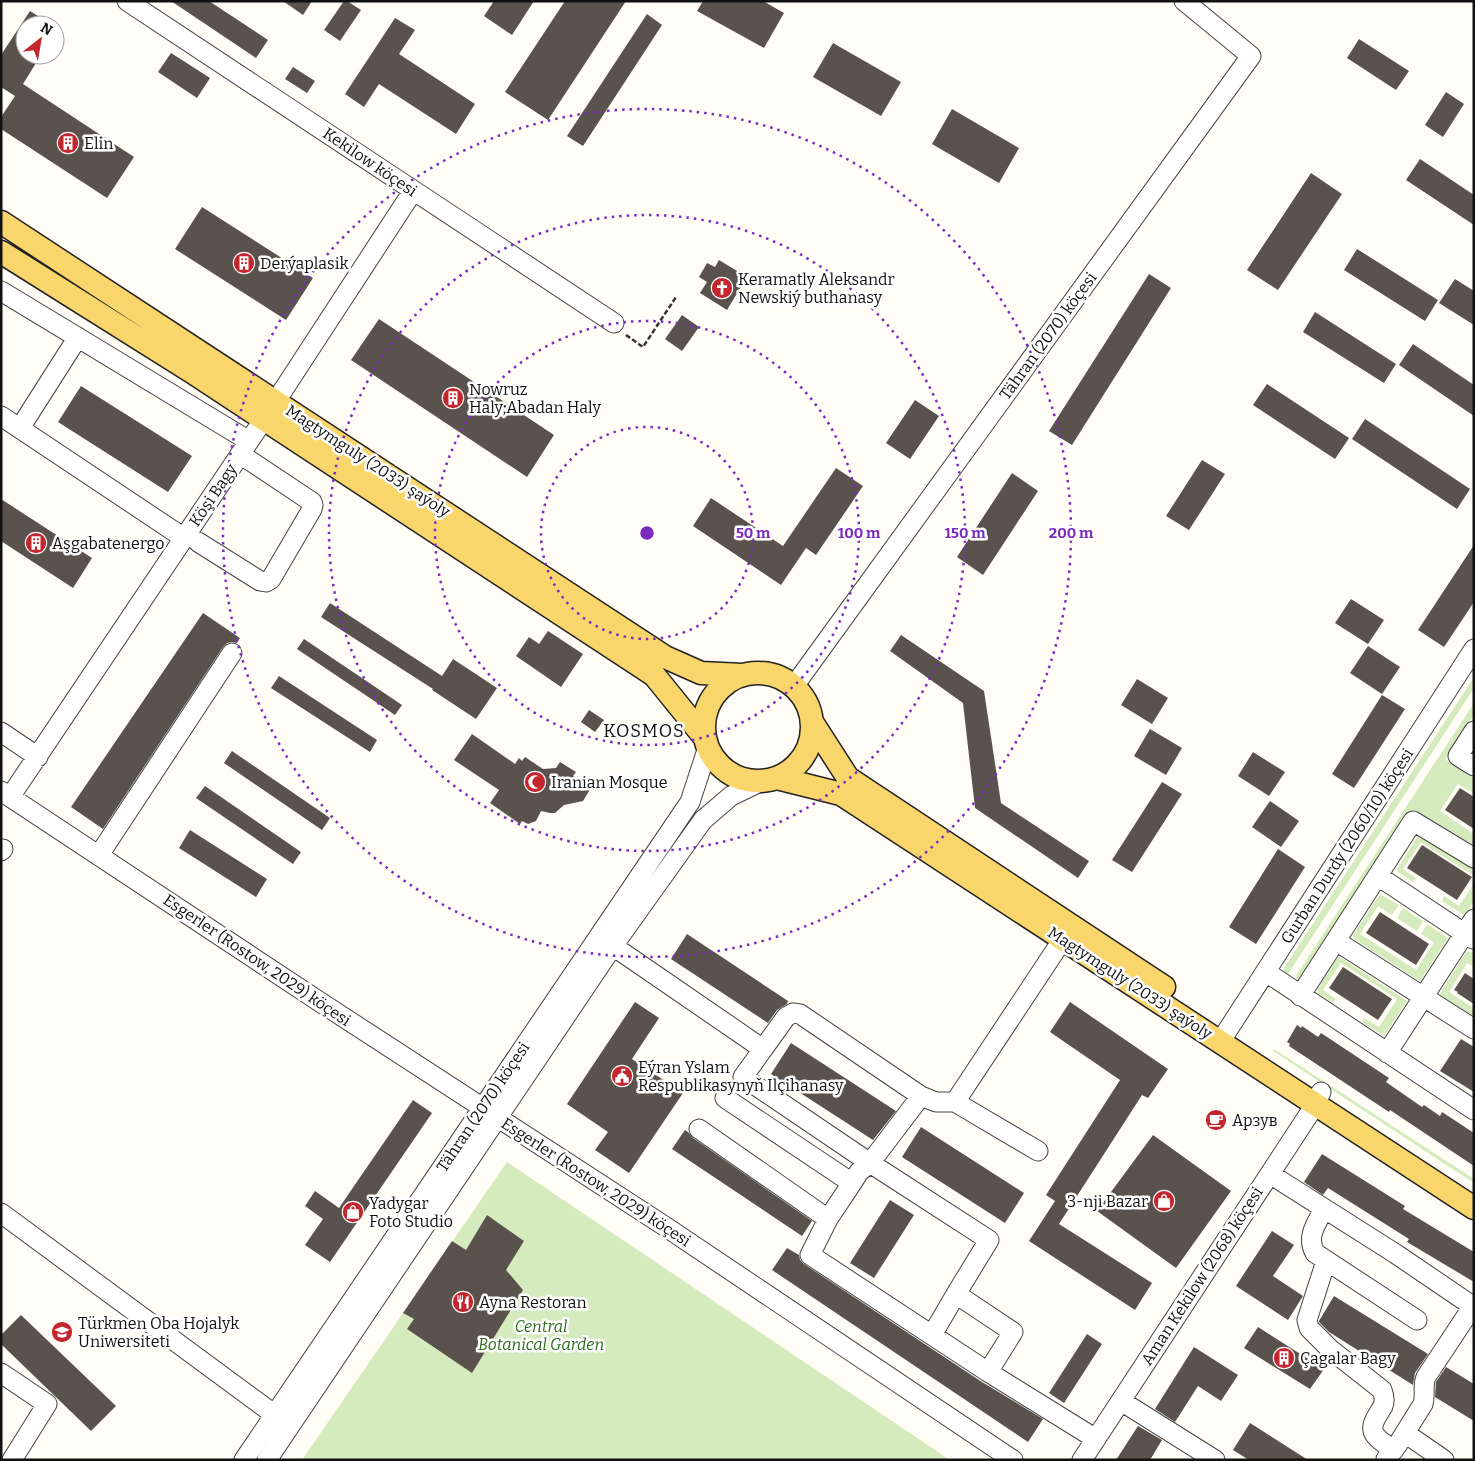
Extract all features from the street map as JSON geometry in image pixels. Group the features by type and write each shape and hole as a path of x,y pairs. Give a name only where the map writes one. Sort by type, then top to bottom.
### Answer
{"main road":[{"name":"Magtymguly (2033) şaýoly","path":"1,214 10,228 654,675 706,742"},
{"name":"Magtymguly (2033) şaýoly","path":"3,253 192,372 270,410 665,657 700,673 743,675"},
{"path":"765,673 794,686 807,702 812,722 812,737 807,752 794,768 770,780 743,779 725,770 712,756 706,742 704,718 712,698 725,684 743,675 765,673"},
{"name":"Magtymguly (2033) şaýoly","path":"812,722 848,778 1224,1036 1318,1098 1474,1208"},
{"name":"Magtymguly (2033) şaýoly","path":"770,780 841,794 1063,939 1224,1036"},
{"name":"Magtymguly (2033) şaýoly","path":"1318,1098 1474,1192"}],"street":[{"name":"Kekilow köçesi","path":"127,1 620,329"},
{"name":"Tähran (2070) köçesi","path":"794,686 1251,56 1184,1"},
{"name":"Köşi Bagy","path":"6,794 38,756 191,540 245,447 413,191"},
{"path":"1,291 78,337 245,447 312,502 312,509 271,579 266,582 191,540 1,416"},
{"path":"20,428 78,337"},
{"name":"Gurban Durdy (2060/10) köçesi","path":"1224,1036 1474,649"},
{"path":"99,855 232,653"},
{"path":"1474,731 1458,756 1474,766"},
{"path":"1,732 38,756"},
{"name":"Tähran (2070) köçesi","path":"267,1460 690,802 706,742"},
{"name":"Tähran (2070) köçesi","path":"244,1460 490,1112 614,946 703,820 731,796 770,780"},
{"name":"Esgerler (Rostow, 2029) köçesi","path":"6,794 320,1002 663,1225 1014,1460"},
{"path":"1300,996 1413,821 1474,858"},
{"path":"1378,876 1471,930 1422,996 1387,1052"},
{"path":"955,1102 1063,939"},
{"path":"1336,942 1474,1029"},
{"path":"614,946 763,1049"},
{"path":"1266,972 1474,1110"},
{"path":"932,1335 989,1240 870,1163 744,1077 786,1017 793,1013 800,1014 921,1096 936,1102 955,1102 1038,1151"},
{"path":"921,1096 870,1163 859,1172 828,1219 811,1252 811,1257 988,1372 1096,1439"},
{"path":"725,1098 852,1183"},
{"name":"Aman Kekilow (2068) köçesi","path":"1082,1460 1318,1098"},
{"path":"699,1129 828,1219"},
{"path":"1270,1174 1396,1254 1473,1307 1426,1377 1423,1386 1425,1397 1423,1404 1390,1455 1374,1432 1374,1421 1384,1405 1382,1390 1330,1349 1309,1328 1307,1320 1326,1261"},
{"path":"1324,1209 1312,1231 1310,1240 1315,1254 1417,1320"},
{"path":"1,1213 275,1415"},
{"path":"956,1294 1013,1332 988,1372"},
{"path":"1,1373 47,1404 12,1460"},
{"path":"1121,1401 1215,1460"},
{"path":"1405,1433 1444,1460"}],"path":[{"path":"620,329 643,347 676,297"}],"green space":[{"path":"1474,677 1474,688 1286,977 1283,972 1284,968"},
{"path":"1474,703 1474,715 1445,759 1474,779 1474,792 1458,784 1440,811 1474,834 1474,846 1413,810 1300,981 1295,977"},
{"path":"1420,833 1474,866 1474,876 1421,842 1403,869 1416,878 1413,882 1398,872 1397,869"},
{"path":"1474,883 1474,901 1464,915 1442,901 1444,896 1459,906"},
{"path":"1380,894 1399,905 1392,915 1378,906 1360,934 1416,970 1434,942 1421,934 1427,924 1448,938 1420,981 1354,939 1353,935"},
{"path":"1403,908 1423,921 1417,931 1397,918"},
{"path":"1468,951 1474,954 1474,967 1467,963 1449,992 1474,1008 1474,1021 1439,995"},
{"path":"1338,957 1407,1001 1384,1036 1362,1022 1364,1018 1379,1027 1397,999 1341,963 1323,990 1336,999 1333,1003 1318,993 1317,990"},
{"path":"1274,1049 1474,1179 1474,1183 1273,1051"},
{"name":"Central Botanical Garden","path":"507,1162 950,1460 302,1460"}],"building":[{"path":"171,1 209,1 268,40 256,58"},
{"path":"283,1 312,1 303,15"},
{"path":"344,1 361,10 340,41 324,30"},
{"path":"494,1 534,1 512,35 484,16"},
{"path":"565,1 626,1 548,120 505,92"},
{"path":"703,1 763,1 784,13 764,48 697,11"},
{"name":"Elin","path":"30,11 36,15 27,15"},
{"path":"647,14 662,25 583,146 567,136"},
{"path":"395,18 415,30 399,54 475,104 456,134 379,84 364,107 345,94"},
{"name":"Elin","path":"15,34 15,65 35,65 23,84 134,157 107,198 1,129 1,117 15,96 1,87 1,55"},
{"path":"1359,39 1409,71 1396,90 1347,58"},
{"path":"833,43 901,82 881,116 813,77"},
{"path":"171,53 210,78 197,98 158,72"},
{"path":"293,67 315,81 307,93 285,79"},
{"path":"1446,92 1464,104 1443,137 1425,125"},
{"path":"952,109 1019,148 999,183 932,144"},
{"path":"1420,159 1474,195 1474,225 1406,180"},
{"path":"1311,173 1342,194 1278,290 1247,270"},
{"name":"Derýaplasik","path":"202,207 313,278 286,320 175,249"},
{"path":"1357,249 1438,300 1425,321 1344,270"},
{"name":"Keramatly Aleksandr Newskiý buthanasy","path":"719,260 747,277 727,310 700,293 707,282 699,277 707,263 715,267"},
{"path":"1149,274 1171,288 1072,445 1049,431"},
{"path":"1455,279 1474,291 1474,325 1439,303"},
{"path":"1315,312 1396,364 1384,383 1303,332"},
{"path":"682,315 699,327 682,351 665,339"},
{"name":"Nowruz Haly;Abadan Haly","path":"379,319 554,435 527,477 351,360"},
{"path":"1413,344 1474,385 1474,416 1399,365"},
{"path":"1267,384 1349,438 1335,459 1253,405"},
{"path":"81,386 192,456 168,492 58,422"},
{"path":"915,400 939,416 910,459 886,443"},
{"path":"1365,419 1470,489 1457,509 1352,439"},
{"path":"1202,460 1225,474 1189,530 1166,516"},
{"path":"836,468 863,486 816,555 806,548 781,585 693,526 711,498 783,546"},
{"path":"1012,473 1038,491 983,575 957,557"},
{"name":"Aşgabatenergo","path":"1,499 92,558 73,588 1,541"},
{"path":"1474,545 1474,602 1444,647 1418,630"},
{"path":"1351,599 1384,620 1368,644 1335,623"},
{"path":"330,603 442,676 453,659 497,688 476,719 321,617"},
{"path":"203,613 240,638 237,643 227,643 223,647 103,829 71,807"},
{"path":"548,631 583,654 561,687 516,656 529,637 539,644"},
{"path":"901,635 984,691 1001,803 1089,861 1078,878 975,808 963,703 890,651"},
{"path":"304,639 402,705 395,715 297,649"},
{"path":"1368,646 1400,667 1382,694 1350,673"},
{"path":"279,676 377,740 370,752 271,688"},
{"path":"1137,679 1168,698 1152,724 1121,705"},
{"path":"1382,695 1405,709 1354,788 1332,774"},
{"path":"589,710 604,720 595,732 581,722"},
{"path":"1150,729 1182,748 1166,775 1134,756"},
{"name":"Iranian Mosque","path":"472,734 515,764 519,758 522,761 525,757 543,769 556,768 560,762 576,772 573,776 591,788 583,801 564,805 555,813 541,811 536,821 528,824 522,821 520,824 490,803 499,790 454,760"},
{"path":"232,751 330,818 322,830 224,763"},
{"path":"1253,752 1285,772 1269,796 1238,776"},
{"path":"1162,782 1182,794 1132,872 1112,860"},
{"path":"205,786 301,852 293,864 196,798"},
{"path":"1460,788 1474,797 1474,829 1445,810"},
{"path":"1270,801 1299,821 1281,847 1252,827"},
{"path":"190,830 267,879 256,897 179,848"},
{"path":"1422,845 1472,877 1457,900 1407,868"},
{"path":"1278,849 1305,867 1256,944 1229,927"},
{"path":"1380,912 1429,944 1416,965 1366,933"},
{"path":"687,934 788,1001 787,1004 777,1010 768,1023 671,959"},
{"path":"1343,967 1392,999 1378,1020 1329,988"},
{"path":"1465,973 1474,979 1474,1004 1454,990"},
{"name":"Eýran Yslam Respublikasynyň Ilçihanasy","path":"635,1002 659,1018 632,1059 683,1093 629,1173 595,1150 608,1132 567,1104"},
{"path":"1070,1002 1168,1069 1148,1098 1142,1095 1059,1224 1152,1283 1135,1310 1029,1241 1055,1201 1046,1195 1120,1080 1050,1032"},
{"path":"1297,1025 1301,1028 1302,1026 1318,1037 1321,1033 1389,1078 1386,1082 1422,1107 1424,1105 1440,1116 1442,1112 1474,1133 1474,1166 1289,1046 1290,1044 1287,1042"},
{"path":"1461,1039 1474,1047 1474,1092 1440,1071"},
{"path":"791,1043 896,1111 873,1140 771,1074"},
{"path":"413,1100 432,1113 330,1262 305,1245 323,1219 305,1206 315,1191 339,1208"},
{"path":"921,1127 1024,1193 1005,1223 902,1157"},
{"path":"685,1130 693,1138 812,1221 802,1236 672,1149"},
{"name":"3-nji Bazar","path":"1153,1135 1231,1191 1176,1268 1097,1211"},
{"path":"1322,1154 1405,1206 1403,1209 1474,1252 1474,1282 1407,1242 1409,1239 1328,1188 1323,1195 1304,1182"},
{"path":"890,1200 914,1215 874,1278 850,1263"},
{"name":"Ayna Restoran","path":"487,1215 524,1241 506,1270 523,1290 472,1373 407,1329 414,1319 403,1313 452,1241 466,1250"},
{"path":"1272,1231 1294,1245 1273,1276 1303,1296 1288,1320 1236,1286"},
{"path":"787,1248 799,1255 800,1260 804,1264 982,1382 1043,1419 1028,1442 772,1270"},
{"path":"1334,1296 1428,1354 1415,1373 1413,1385 1329,1332 1319,1322"},
{"path":"21,1315 116,1406 91,1431 1,1344 1,1335"},
{"name":"Çagalar Bagy","path":"1258,1327 1324,1369 1310,1389 1244,1348"},
{"path":"1087,1334 1102,1344 1064,1403 1049,1393"},
{"path":"1194,1347 1238,1375 1221,1401 1198,1386 1175,1422 1155,1409"},
{"path":"1446,1367 1474,1384 1474,1421 1435,1397 1436,1382"},
{"path":"1250,1423 1308,1460 1249,1460 1233,1450"},
{"path":"1138,1426 1162,1440 1150,1460 1116,1460"}],"place":[{"name":"Elin","path":"68,143"},
{"name":"Derýaplasik","path":"244,263"},
{"name":"Keramatly Aleksandr Newskiý buthanasy","path":"722,288"},
{"name":"Nowruz Haly;Abadan Haly","path":"453,398"},
{"name":"Aşgabatenergo","path":"36,543"},
{"name":"Iranian Mosque","path":"535,782"},
{"name":"Eýran Yslam Respublikasynyň Ilçihanasy","path":"622,1076"},
{"name":"Арзув","path":"1216,1120"},
{"name":"3-nji Bazar","path":"1164,1201"},
{"name":"Yadygar Foto Studio","path":"353,1212"},
{"name":"Ayna Restoran","path":"463,1302"},
{"name":"Türkmen Oba Hojalyk Uniwersiteti","path":"62,1332"},
{"name":"Çagalar Bagy","path":"1284,1358"}],"district":[{"name":"KOSMOS","path":"644,731"}]}
